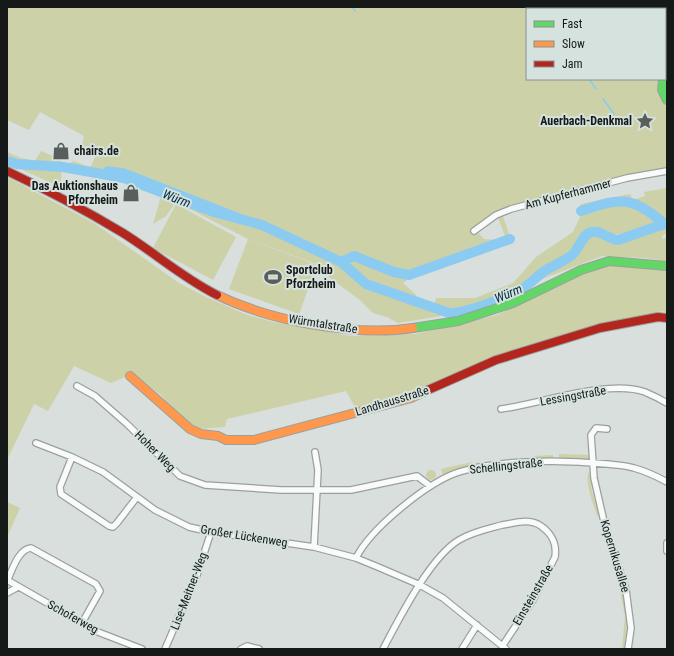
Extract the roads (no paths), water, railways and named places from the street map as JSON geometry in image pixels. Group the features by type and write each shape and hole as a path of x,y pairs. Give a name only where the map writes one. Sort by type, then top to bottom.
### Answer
{"main road":[{"path":"664,84 663,94 667,100"},
{"name":"Würmtalstraße","path":"7,171 71,202 124,234 197,285 232,302 268,315 353,331 401,330 458,321 513,303 580,270 608,262 634,262 666,266"},
{"name":"Landhausstraße","path":"130,376 190,429 202,434 218,436 226,440 254,440 410,398 496,360 600,328 658,317 667,318"}],"street":[{"name":"Am Kupferhammer","path":"474,231 496,215 511,210 627,178 667,171"},
{"name":"Hoher Weg","path":"77,386 95,396 127,424 180,476 194,482 205,485 242,488 351,490 416,476 430,486"},
{"name":"Lessingstraße","path":"501,409 578,393 614,389 644,392 667,403"},
{"path":"593,463 591,435 596,428 607,429"},
{"name":"Großer Lückenweg","path":"36,443 72,457 103,472 155,510 189,527 211,532 314,547 356,558 420,585 443,598 505,647"},
{"path":"314,547 318,470 315,452"},
{"path":"72,457 60,487 61,494 109,526 115,526 138,497"},
{"name":"Schellingstraße","path":"356,558 378,530 396,512 430,486 460,472 491,466 540,461 593,463 633,467 667,482"},
{"name":"Kopernikusallee","path":"593,463 596,493 628,601 630,628 628,649"},
{"name":"Einsteinstraße","path":"420,585 444,553 459,539 487,529 512,523 534,522 542,527 555,544 555,557 533,600 505,647"},
{"name":"Lise-Meitner-Weg","path":"165,649 197,575 211,532"},
{"path":"667,543 667,551"},
{"path":"7,580 25,549 31,548 96,584 100,591 99,596 82,623"},
{"name":"Schoferweg","path":"7,580 98,632 142,649"},
{"path":"383,649 420,585"},
{"path":"7,593 18,587"},
{"path":"462,649 477,625"},
{"path":"124,649 127,643"},
{"path":"242,649 247,646 259,649"}],"waterway":[{"path":"352,7 355,11"},
{"path":"590,80 596,89"},
{"path":"603,99 614,114"},
{"name":"Würm","path":"7,161 17,164 63,167 124,178 214,212 262,225 341,262 366,284 449,313 456,313 475,308 522,289 546,270 572,255 589,233 598,232 618,240 667,223"},
{"path":"107,169 124,171 262,225"},
{"name":"Würm","path":"581,211 607,203 626,202 643,208 665,224"},
{"name":"Würm","path":"341,262 354,256 394,272 409,275 510,239"}],"place":[{"name":"Auerbach-Denkmal","path":"645,121"},
{"name":"chairs.de","path":"61,151"},
{"name":"Das Auktionshaus Pforzheim","path":"131,193"},
{"name":"Sportclub Pforzheim","path":"273,277"}]}
